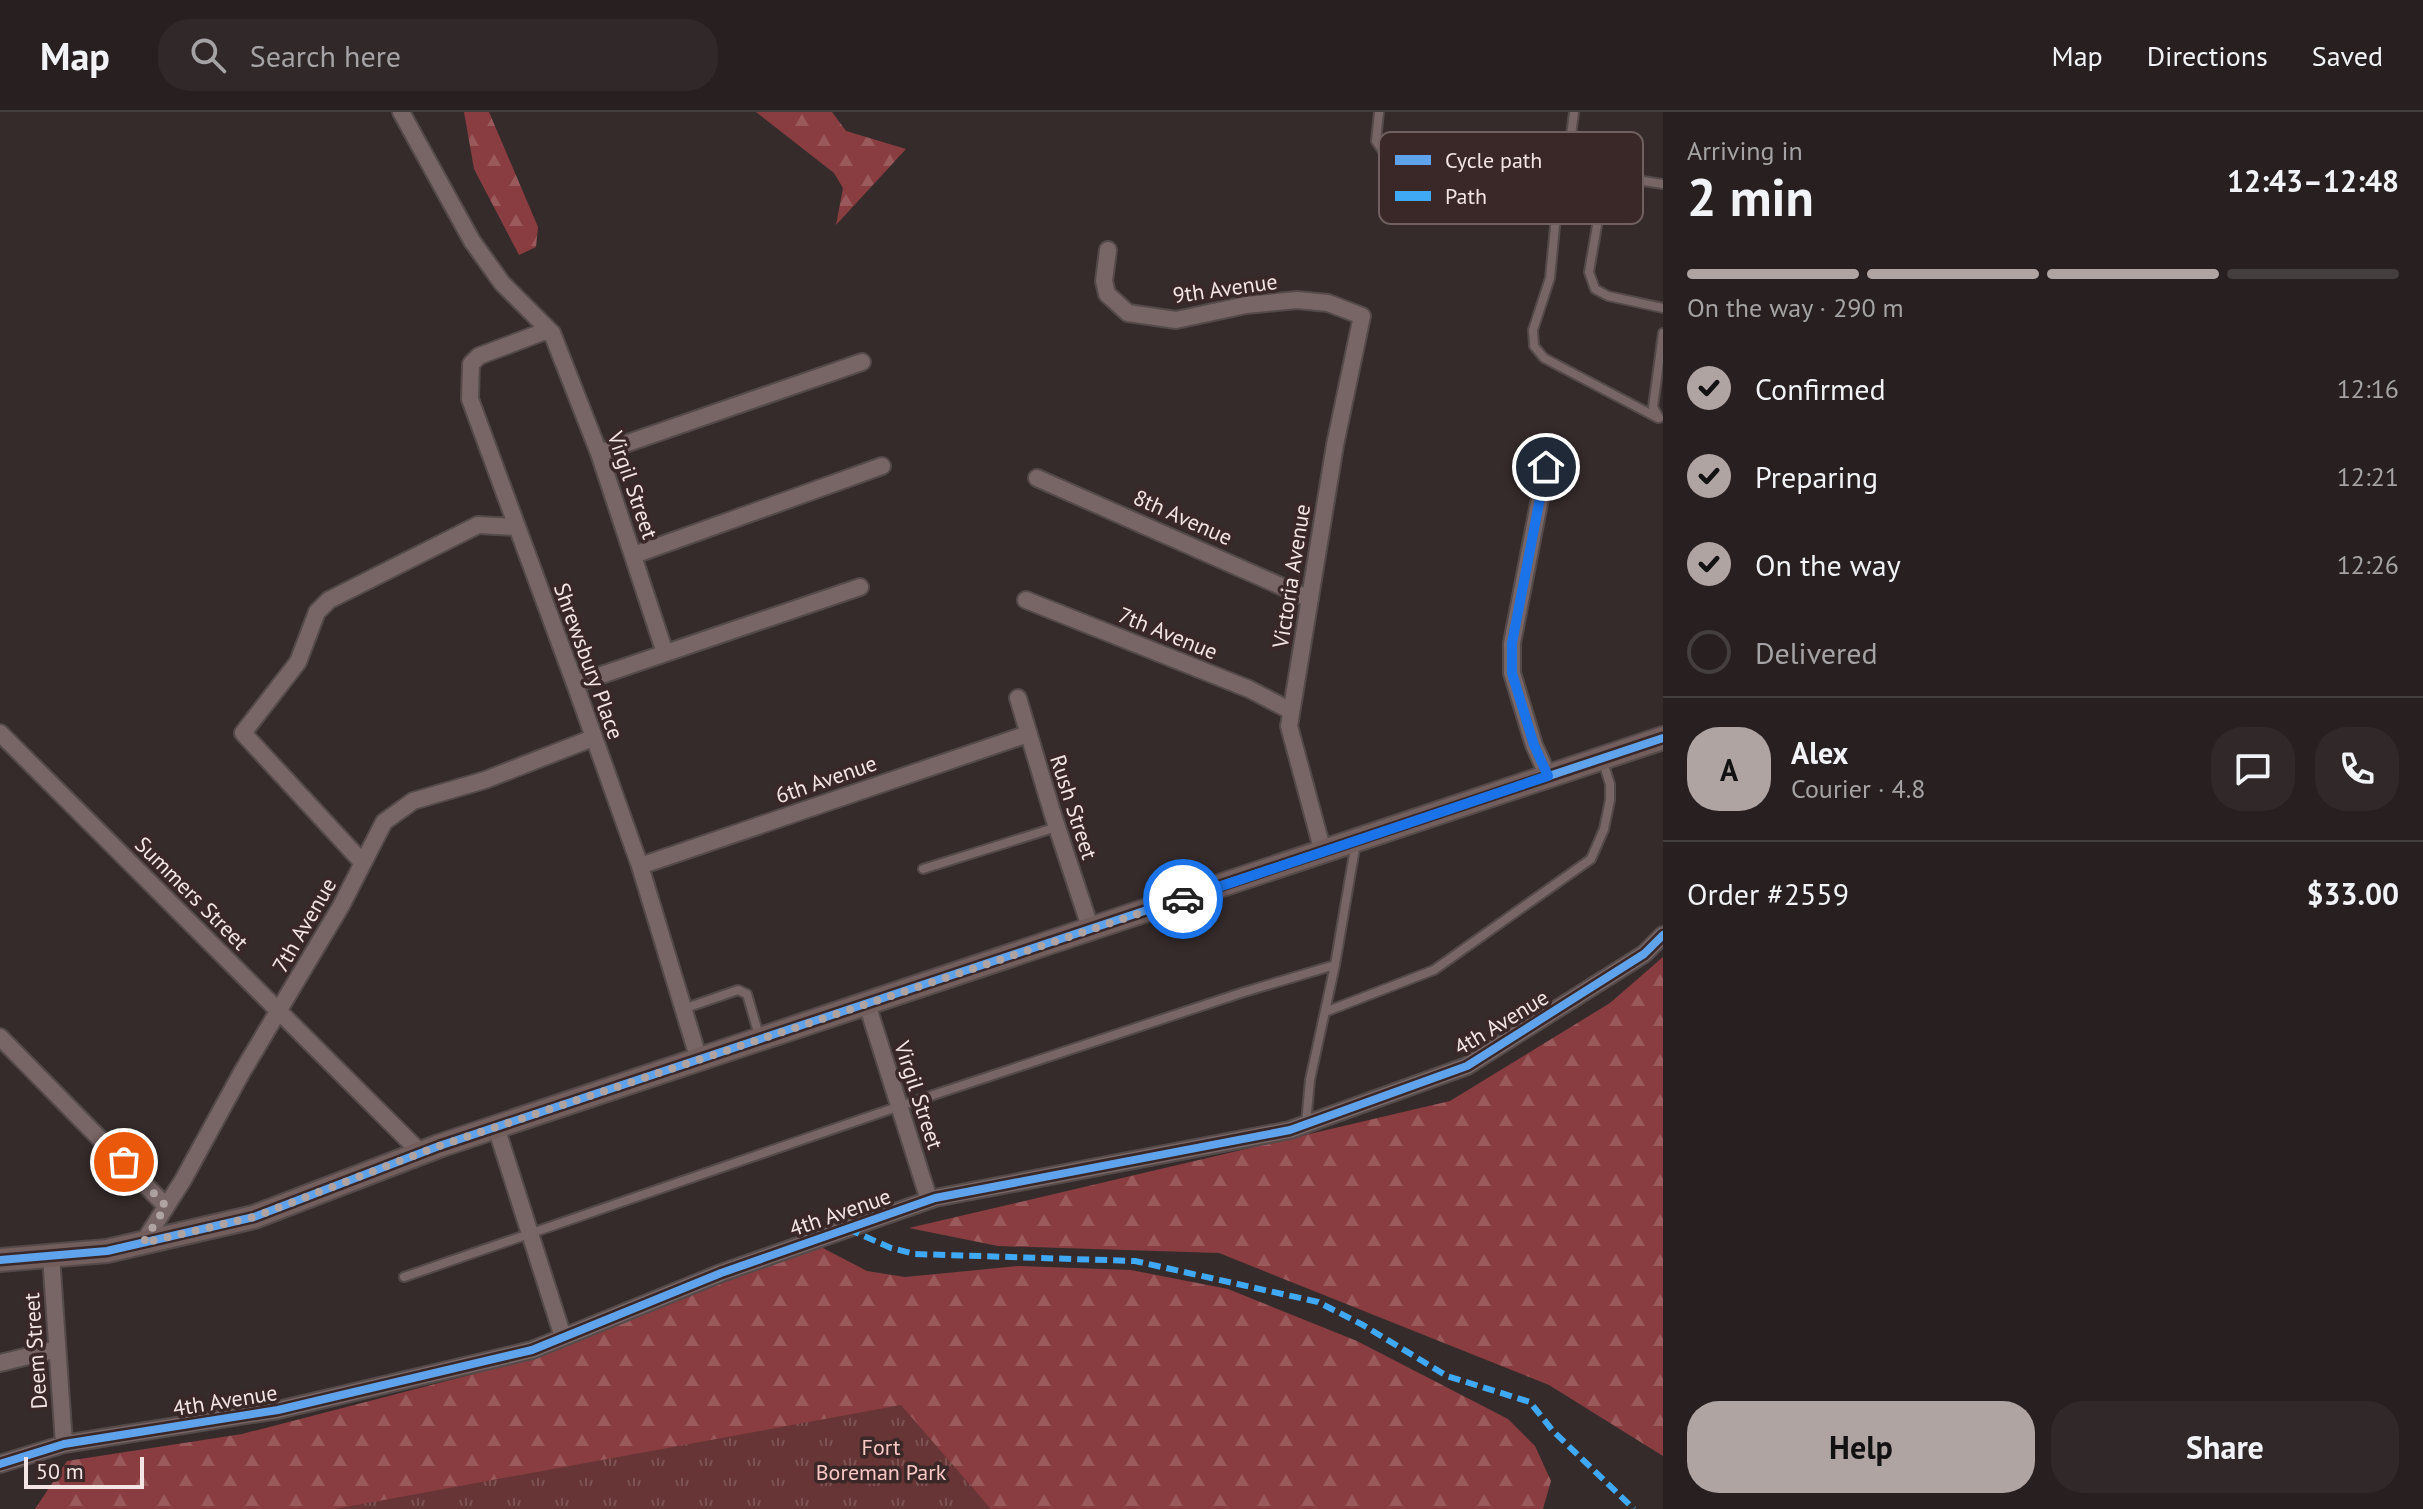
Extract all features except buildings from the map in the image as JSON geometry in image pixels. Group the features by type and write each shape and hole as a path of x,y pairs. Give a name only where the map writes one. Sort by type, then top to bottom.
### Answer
{"street":[{"path":"401,112 472,241 502,283 552,333"},
{"name":"9th Avenue","path":"1108,250 1104,281 1107,294 1128,313 1176,320 1246,305 1297,300 1328,303 1351,310"},
{"name":"Victoria Avenue","path":"1323,852 1289,726 1335,445 1362,316 1351,310"},
{"name":"Shrewsbury Place","path":"552,333 543,332 479,356 471,364 469,373 470,399 640,866 699,1060"},
{"name":"Virgil Street","path":"552,333 599,453 665,653"},
{"path":"599,453 862,362"},
{"path":"634,555 882,466"},
{"path":"1546,467 1512,643 1512,673 1534,745 1548,776"},
{"name":"8th Avenue","path":"1037,478 1310,599"},
{"path":"363,863 243,733 298,662 317,612 329,600 478,525 516,527"},
{"path":"575,684 860,587"},
{"name":"7th Avenue","path":"1026,600 1249,689 1291,711"},
{"name":"Rush Street","path":"1018,698 1091,930"},
{"name":"Summers Street","path":"0,733 421,1153"},
{"name":"6th Avenue","path":"640,866 1028,734"},
{"name":"7th Avenue","path":"143,1243 341,906 384,822 413,801 485,780 593,738"},
{"path":"0,1260 107,1251 254,1217 496,1127 1663,738"},
{"name":"4th Avenue","path":"0,1464 64,1444 278,1410 532,1350 721,1273 929,1200 1290,1130 1467,1066 1644,954 1663,935"},
{"name":"Virgil Street","path":"867,1004 929,1200"},
{"path":"0,1037 166,1206"},
{"path":"496,1127 563,1337"},
{"name":"Deem Street","path":"51,1256 64,1444"},
{"path":"0,1363 57,1349"}],"lane":[{"path":"1379,112 1376,141 1379,145"},
{"path":"1572,132 1574,112"},
{"path":"1643,181 1663,184"},
{"path":"1555,224 1550,278 1533,330 1534,346 1544,358 1661,419"},
{"path":"1597,224 1589,272 1595,289 1608,296 1663,308"},
{"path":"1661,419 1653,407 1663,333"},
{"path":"1325,1012 1434,970 1591,859 1604,829 1610,800 1610,784 1602,758"},
{"path":"923,869 1057,827"},
{"path":"1306,1124 1310,1080 1335,965 1356,841"},
{"path":"404,1277 900,1106 1335,965"},
{"path":"682,1009 738,990 747,994 760,1040"}],"green space":[{"path":"464,112 489,112 538,227 536,247 519,255 474,169"},
{"path":"756,112 832,112 846,131 906,149 836,225 843,188 834,173"},
{"path":"1663,957 1663,1456 1549,1385 1219,1253 998,1246 909,1228 1450,1101 1610,1003"},
{"path":"819,1246 867,1271 905,1277 1019,1266 1131,1270 1228,1289 1357,1341 1508,1419 1535,1446 1551,1481 1543,1509 35,1509 67,1461 242,1434 512,1364"},
{"name":"Fort Boreman Park","path":"901,1405 991,1509 335,1509"}],"marked path":[{"path":"848,1229 891,1248 915,1254 1135,1261 1318,1302 1363,1325 1447,1376 1530,1402 1553,1431 1634,1509"}],"cycle path":[{"path":"0,1260 107,1251 254,1217 439,1146 1663,738"},
{"path":"0,1464 64,1444 278,1410 532,1350 721,1273 935,1198 1290,1130 1467,1066 1644,954 1663,935"}],"way so far":[{"path":"124,1162 166,1206 143,1243 254,1217 439,1146 1183,899"}],"route":[{"path":"1183,899 1548,776 1534,745 1512,673 1512,643 1546,467"}]}
